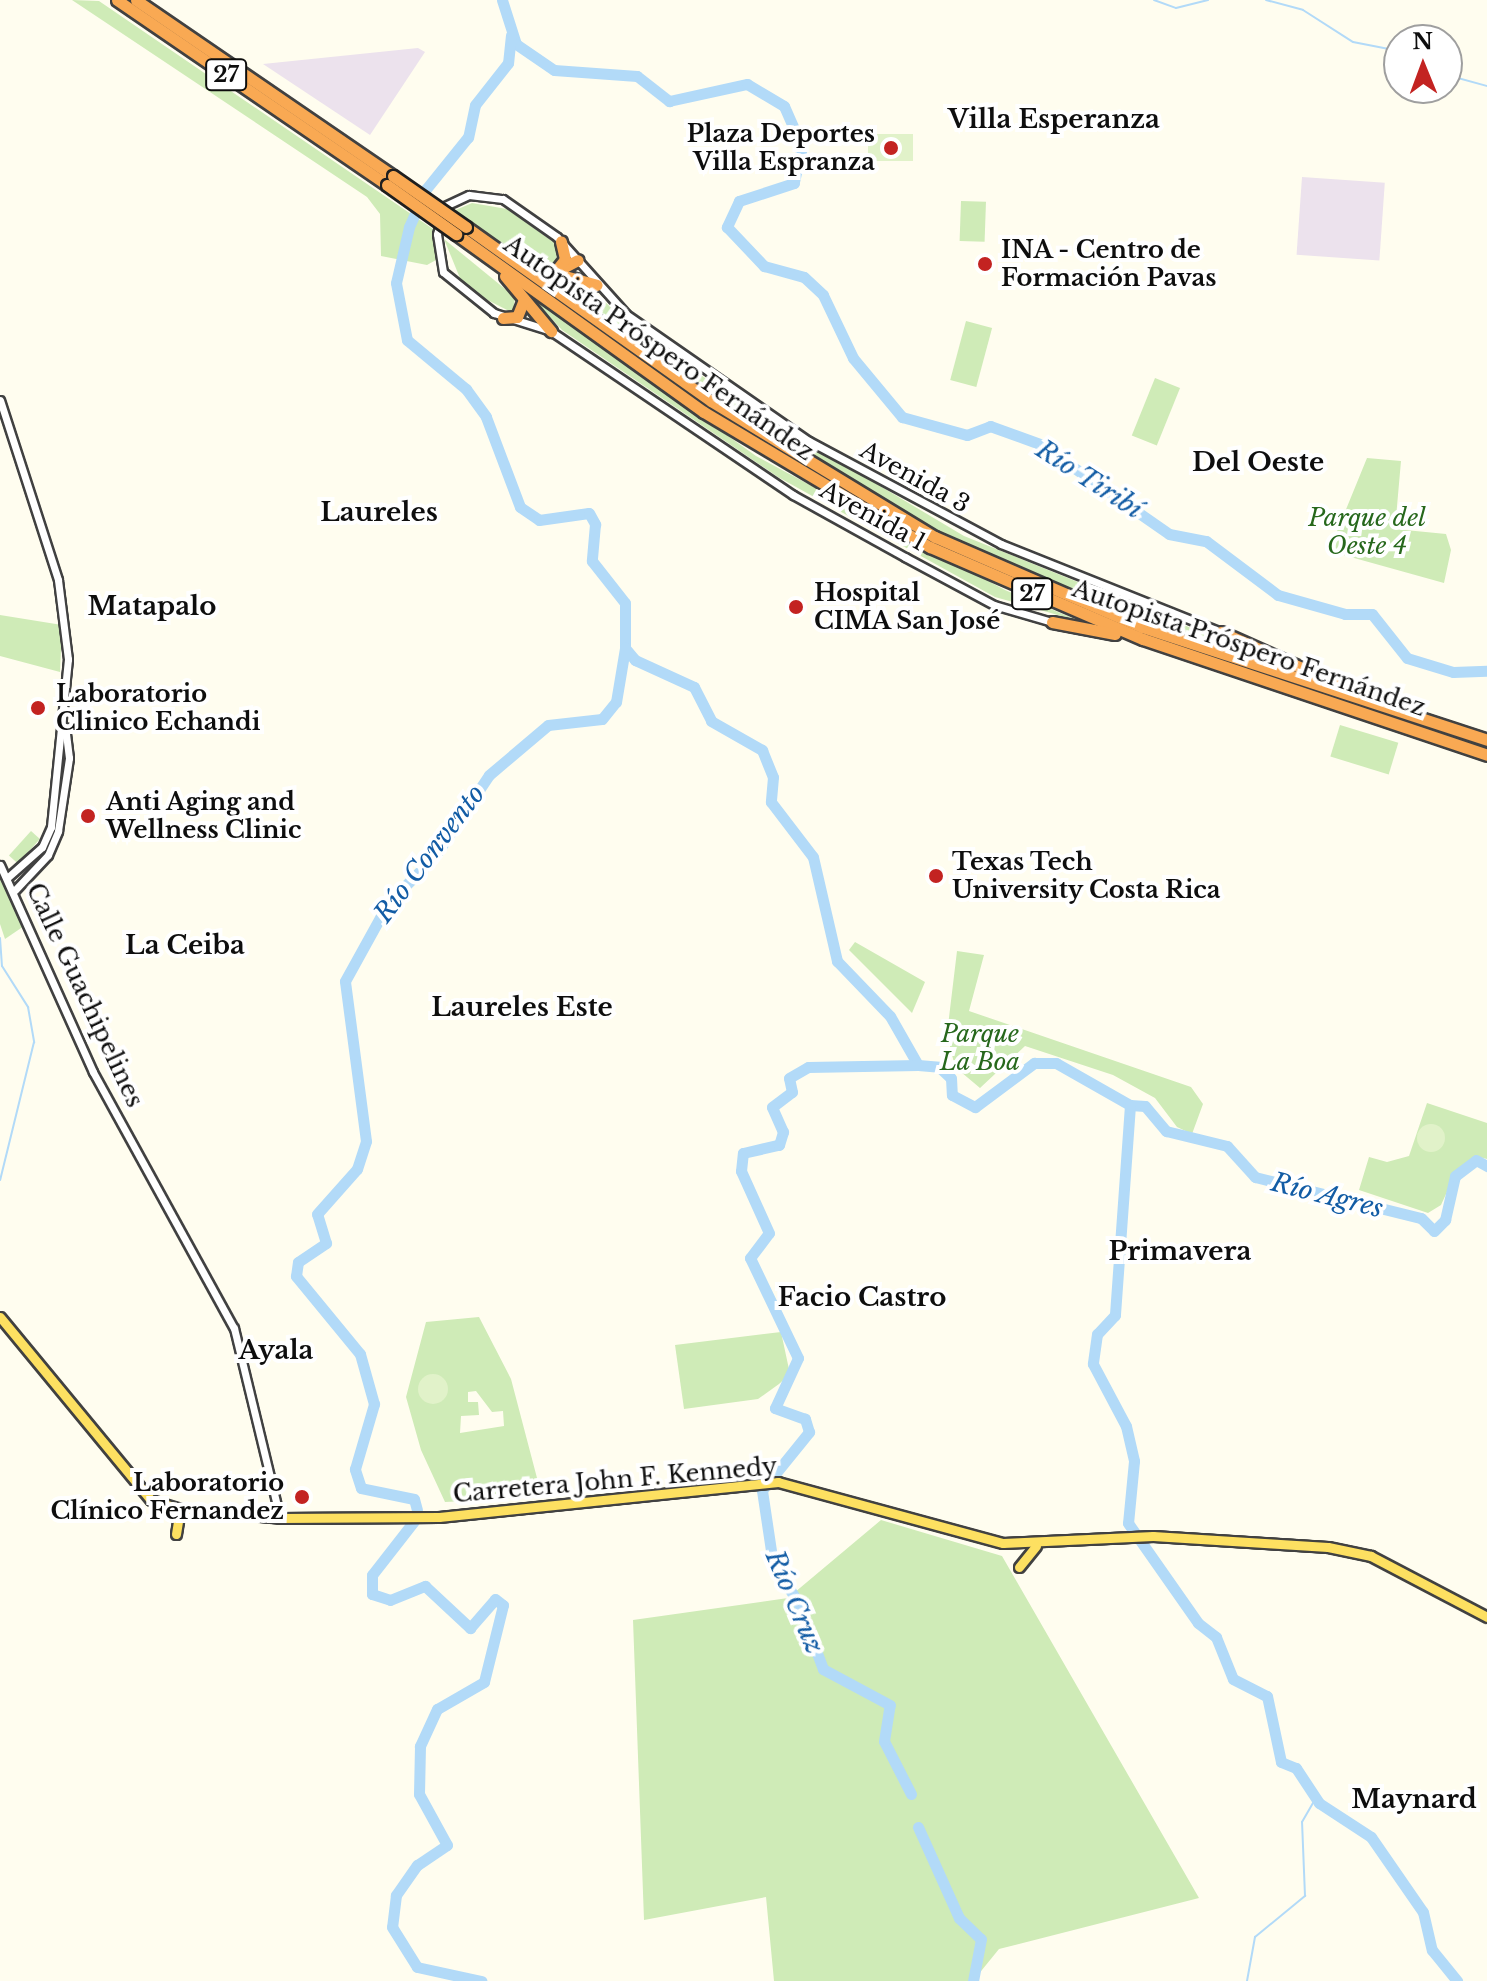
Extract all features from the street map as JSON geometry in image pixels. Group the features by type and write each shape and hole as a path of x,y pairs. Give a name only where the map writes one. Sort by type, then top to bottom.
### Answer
{"highway":[{"name":"Autopista Próspero Fernández","path":"115,0 135,3 160,16 704,412 839,496 1000,580 1143,639 1487,755"},
{"name":"Autopista Próspero Fernández","path":"135,3 390,181"},
{"name":"Autopista Próspero Fernández","path":"462,233 477,234 711,401 935,537 1142,627 1412,719 1487,740"},
{"path":"462,233 551,331"},
{"path":"477,234 538,271 555,272 597,285"},
{"path":"555,272 565,259 561,241"},
{"path":"555,272 578,260"},
{"path":"503,318 517,317 524,300"},
{"path":"1052,622 1143,639"},
{"path":"1221,632 1307,664 1412,719"}],"main road":[{"name":"Carretera John F. Kennedy","path":"0,1317 151,1500 180,1509 280,1518 505,1513 778,1482 958,1534 1036,1546 1153,1536 1371,1556 1487,1617"},
{"path":"176,1534 180,1509"},
{"path":"1019,1567 1036,1546"}],"street":[{"name":"Avenida 3","path":"443,272 438,219 445,206 469,195 503,199 561,241 597,285 645,329 856,469 1001,544 1221,632"},
{"name":"Avenida 1","path":"443,272 503,318 551,331 793,495 994,605 1052,622"},
{"path":"0,400 58,580 68,635 65,727 51,827 42,847 8,877"},
{"path":"15,890 48,855 58,831 69,758 65,727"},
{"name":"Calle Guachipelines","path":"0,865 15,890 93,1072 182,1225 234,1328 280,1518"}],"shaded area":[{"path":"418,48 425,52 370,135 263,64"},
{"path":"1302,177 1385,183 1379,261 1297,255"}],"green space":[{"path":"72,0 99,1 433,229 436,260 427,265 381,256 380,214 367,197"},
{"name":"Plaza Deportes Villa Espranza","path":"868,134 913,134 913,161 868,161"},
{"path":"961,201 986,202 985,242 960,241"},
{"path":"472,203 507,209 559,246 554,269 531,263 451,212"},
{"path":"444,239 515,297 513,313 464,288"},
{"path":"549,277 587,285 633,328 744,405 964,536 1322,681 1114,614 942,536 829,473"},
{"path":"526,291 756,456 1005,590 1082,622 995,597 778,477 562,330"},
{"path":"966,321 992,328 976,387 950,380"},
{"path":"1155,378 1180,388 1157,446 1132,435"},
{"name":"Parque del Oeste 4","path":"1367,458 1401,461 1395,529 1446,534 1451,550 1444,583 1329,551"},
{"path":"0,615 62,625 60,672 0,656"},
{"path":"1340,725 1398,743 1389,774 1330,757"},
{"path":"31,831 40,839 18,864 9,856"},
{"path":"0,873 27,924 5,939 0,924"},
{"path":"855,942 925,982 912,1013 849,950"},
{"name":"Parque La Boa","path":"957,951 984,955 969,1011 1191,1087 1203,1104 1192,1134 1177,1127 1155,1098 1113,1075 1025,1046 980,1088 955,1067 947,1034"},
{"path":"1427,1103 1487,1123 1487,1159 1475,1156 1457,1170 1441,1205 1428,1213 1359,1190 1369,1157 1387,1162 1409,1156"},
{"path":"1431,1124 1441,1128 1445,1138 1441,1148 1431,1152 1421,1148 1417,1138 1421,1128"},
{"path":"479,1317 511,1379 542,1497 445,1502 421,1450 406,1397 426,1322","holes":["476,1391 492,1412 503,1411 504,1426 460,1433 461,1416 479,1415 478,1402 468,1402 468,1392"]},
{"path":"781,1332 790,1374 779,1384 758,1399 684,1409 675,1345"},
{"path":"433,1374 444,1378 448,1389 444,1400 433,1404 422,1400 418,1389 422,1378"},
{"path":"881,1520 1002,1556 1199,1898 999,1949 973,1981 774,1981 766,1897 644,1920 633,1620 788,1598"}],"waterway":[{"name":"Río Tiribí","path":"502,0 516,44 554,70 637,76 669,101 747,84 784,106 802,147 794,183 739,201 727,227 764,266 804,277 823,295 853,358 902,417 967,435 990,426 1040,444 1169,534 1206,541 1278,595 1345,614 1372,614 1407,658 1453,672 1487,671"},
{"path":"1154,0 1176,8 1208,0"},
{"path":"1266,0 1303,10 1353,42 1383,48"},
{"name":"Río Agres","path":"511,35 508,63 475,105 468,137 426,189 409,227 396,283 407,340 466,389 486,417 520,507 539,520 589,513 595,524 592,561 625,603 625,648 635,660 694,687 711,721 762,750 773,777 771,802 813,857 837,961 890,1016 918,1065 939,1067 951,1078 952,1095 975,1107 1034,1063 1056,1063 1130,1105 1145,1106 1166,1131 1227,1146 1255,1177 1421,1218 1434,1231 1445,1220 1455,1176 1476,1160 1487,1166"},
{"path":"1463,79 1487,86"},
{"name":"Río Convento","path":"417,1510 414,1499 361,1488 355,1469 374,1404 360,1354 296,1276 298,1262 326,1243 317,1214 357,1169 366,1141 345,981 388,903 435,856 489,775 548,725 602,719 616,702 625,648"},
{"path":"0,938 2,966 28,1007 34,1042 0,1180"},
{"name":"Río Cruz","path":"911,1794 884,1741 890,1705 823,1669 798,1602 773,1564 762,1490 809,1432 805,1419 775,1408 798,1358 750,1258 769,1233 741,1171 743,1153 779,1145 783,1132 772,1107 792,1092 789,1078 808,1067 918,1065"},
{"path":"1130,1105 1115,1315 1097,1334 1093,1364 1126,1426 1134,1461 1128,1523 1198,1623 1216,1637 1233,1679 1267,1696 1281,1762 1296,1768 1319,1803 1371,1837 1423,1912 1432,1950 1457,1981"},
{"name":"Río Convento","path":"414,1521 372,1575 372,1594 390,1600 425,1586 470,1628 495,1599 503,1605 484,1682 437,1709 420,1746 419,1794 447,1845 417,1865 396,1895 392,1927 417,1967 481,1981"},
{"path":"1247,1981 1255,1937 1305,1896 1302,1822 1316,1798"},
{"name":"Río Cruz","path":"918,1827 959,1918 981,1939 973,1981"}],"place":[{"name":"Plaza Deportes Villa Espranza","path":"891,148"},
{"name":"INA - Centro de Formación Pavas","path":"985,264"},
{"name":"Hospital CIMA San José","path":"796,607"},
{"name":"Laboratorio Clinico Echandi","path":"38,708"},
{"name":"Anti Aging and Wellness Clinic","path":"88,816"},
{"name":"Texas Tech University Costa Rica","path":"936,876"},
{"name":"Laboratorio Clínico Fernandez","path":"302,1497"}],"district":[{"name":"Villa Esperanza","path":"1054,120"},
{"name":"Del Oeste","path":"1258,463"},
{"name":"Laureles","path":"379,513"},
{"name":"Matapalo","path":"152,607"},
{"name":"La Ceiba","path":"185,946"},
{"name":"Laureles Este","path":"522,1008"},
{"name":"Primavera","path":"1180,1252"},
{"name":"Facio Castro","path":"862,1298"},
{"name":"Ayala","path":"276,1351"},
{"name":"Maynard","path":"1414,1800"}]}
